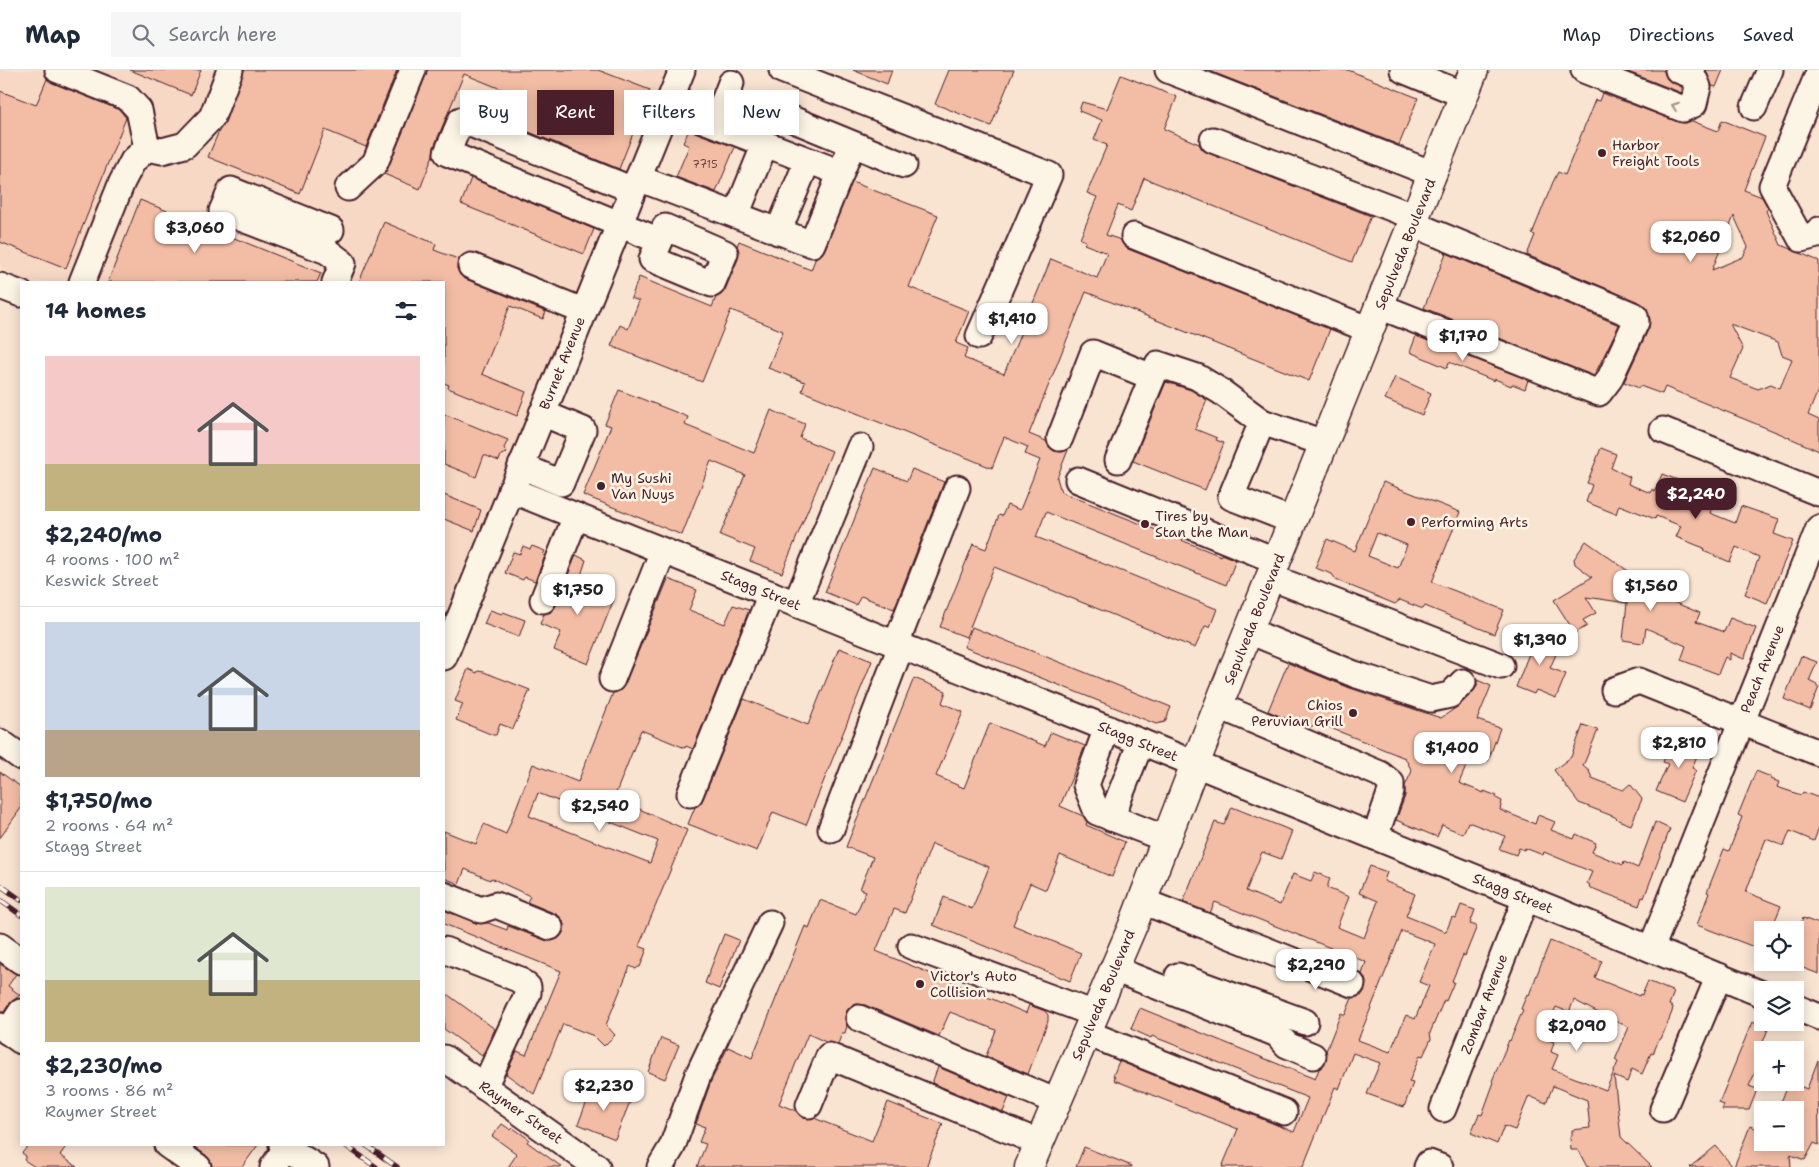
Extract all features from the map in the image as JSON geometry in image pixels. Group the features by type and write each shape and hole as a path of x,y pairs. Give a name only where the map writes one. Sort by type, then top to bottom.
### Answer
{"main road":[{"name":"Sepulveda Boulevard","path":"1034,1155 1142,902 1218,706 1433,174 1468,77"}],"street":[{"path":"58,70 128,98 139,110 147,148"},
{"path":"147,148 162,151 185,145 212,117 230,70"},
{"path":"348,188 375,162 413,70"},
{"name":"Burnet Avenue","path":"674,90 682,70"},
{"path":"782,70 1049,175 979,336"},
{"path":"1168,70 1433,174"},
{"path":"1403,70 1468,77"},
{"path":"1584,70 1683,110 1694,104 1698,87 1693,76 1678,70"},
{"path":"1754,108 1770,70"},
{"path":"1819,72 1772,186 1801,239 1817,235 1819,230"},
{"path":"731,83 715,124 841,174"},
{"path":"736,215 759,142 765,108 904,165"},
{"path":"660,241 447,153 461,120 635,184 736,215 812,244 852,145"},
{"name":"Burnet Avenue","path":"445,655 655,135"},
{"path":"1134,236 1599,393 1609,380 1636,322 1635,316 1414,220 1212,140"},
{"path":"82,281 122,182 133,161 147,148"},
{"path":"778,232 807,162"},
{"path":"331,230 231,190 222,211 327,251 343,263 335,281"},
{"path":"471,266 583,311"},
{"path":"0,286 20,294"},
{"path":"1060,438 1093,353 1152,377"},
{"path":"1118,460 1158,364 1197,378 1262,422 1324,443"},
{"path":"521,466 561,482 582,430 542,413"},
{"path":"1262,422 1231,497 1293,521"},
{"path":"1663,430 1819,493"},
{"path":"796,604 860,447"},
{"path":"1078,480 1274,569 1501,666"},
{"path":"831,829 957,488"},
{"name":"Stagg Street","path":"511,490 1107,728 1754,991"},
{"path":"543,600 576,516"},
{"name":"Peach Avenue","path":"1651,949 1819,528"},
{"path":"612,679 664,551"},
{"path":"690,794 771,594"},
{"path":"1249,631 1354,674 1431,699 1450,694 1463,682"},
{"path":"1614,690 1639,681 1819,754"},
{"path":"1218,706 1380,774 1391,783 1391,791 1375,837"},
{"path":"1107,728 1086,785 1097,812 1166,839"},
{"path":"0,742 20,756"},
{"path":"1111,818 1141,742"},
{"path":"445,895 481,910 496,905 550,927"},
{"name":"Zombar Avenue","path":"1443,1109 1526,898"},
{"path":"1142,902 1352,984"},
{"path":"660,1167 672,1147 698,1075 770,923"},
{"path":"0,946 20,960"},
{"path":"910,946 1091,1024 1284,1112"},
{"path":"445,950 518,979 528,987 528,994 484,1087"},
{"path":"1117,961 1157,969 1305,1022"},
{"path":"1117,961 1276,1034 1287,1045 1313,1056"},
{"path":"1663,1109 1719,976"},
{"path":"1804,1011 1819,1017"},
{"path":"859,1018 1057,1102"},
{"path":"809,1105 829,1056 1034,1155"},
{"name":"Raymer Street","path":"445,1059 598,1167"},
{"path":"168,1146 198,1167"},
{"path":"280,1153 316,1167"},
{"path":"1427,1167 1429,1163 1440,1167"}],"shaded area":[{"path":"0,70 668,70 660,90 624,90 624,135 642,135 445,624 445,281 21,280 0,267"}],"building":[{"path":"130,70 201,70 191,95"},
{"path":"244,70 397,70 366,147 325,130 300,194 208,157 225,122"},
{"path":"427,70 598,70 650,90 624,90 624,135 632,135 619,169 527,131 527,90 504,90 464,74 434,147 433,155 420,189 384,174"},
{"path":"853,70 892,70 887,84"},
{"path":"949,70 1014,70 991,126 935,104"},
{"path":"1207,70 1348,70 1418,98 1399,145"},
{"path":"1623,70 1664,71 1667,79 1682,87 1682,93"},
{"path":"1706,70 1723,70 1716,87 1712,86"},
{"path":"1121,75 1177,97 1164,129 1199,144 1208,153 1371,216 1352,262 1144,178 1131,211 1118,205 1106,235 1121,240 1128,249 1330,329 1309,381 1086,292 1029,434 1046,441 1054,451 1062,452 1068,450 1057,478 1061,492 1221,556 1221,554 1236,560 1226,585 1046,512 1036,537 1217,609 1210,627 1205,626 1195,648 994,567 966,637 940,627 973,544 986,549 999,515 1002,516 1007,505 1020,510 1040,460 1025,454 1028,447 1004,437 992,468 802,391 805,382 768,368 783,331 731,310 702,382 611,346 620,325 628,329 639,301 631,298 639,277 712,307 716,297 725,290 738,259 739,252 737,246 739,241 811,270 816,257 821,255 825,249 852,182 938,215 909,287 969,311 956,343 968,348 964,358 1004,374 1051,259 1097,278 1107,253 1084,244 1086,241 1080,239 1097,197 1087,193 1107,145 1094,140 1102,120 1079,111 1082,102 1107,109"},
{"path":"47,79 120,110 126,118 66,268 0,242 0,91 36,105"},
{"path":"1602,93 1678,122 1692,121 1718,131 1722,120 1765,137 1744,190 1762,197 1768,208 1766,211 1781,245 1819,261 1819,388 1808,415 1819,420 1819,451 1665,387 1662,394 1624,382 1649,328 1650,320 1647,308 1641,303 1527,255 1535,235 1532,234 1553,182 1558,172 1565,175 1595,100 1599,101","holes":["1734,216 1748,247 1743,257 1712,270","1730,324 1778,342 1782,355 1792,359 1780,388 1771,384 1758,389 1730,378 1743,349"]},
{"path":"687,135 703,135 735,147 716,192 676,177 689,146 683,143"},
{"path":"471,178 594,229 584,254 461,204"},
{"path":"140,200 321,273 317,281 108,281"},
{"path":"384,222 436,244 434,250 458,259 457,268 460,275 466,279 546,312 543,319 510,306 482,374 526,392 517,416 448,388 449,385 445,383 445,281 359,281"},
{"path":"1446,253 1619,325 1594,376 1424,308"},
{"path":"1416,336 1528,380 1525,389 1512,384 1511,386 1495,379 1494,381 1449,362 1447,368 1410,352"},
{"path":"1395,377 1431,393 1422,415 1385,399"},
{"path":"1166,382 1191,390 1207,400 1195,429 1224,443 1205,490 1133,461"},
{"path":"619,390 688,417 685,425 754,453 771,410 805,424 800,438 832,451 782,573 750,561 755,549 720,535 745,475 711,461 682,535 583,495 611,426 605,424"},
{"path":"445,414 508,440 504,448 507,453 501,455 499,461 484,455 476,477 445,464"},
{"path":"1601,448 1616,454 1611,468 1630,477 1628,484 1651,493 1652,489 1655,491 1662,474 1717,495 1710,513 1735,523 1741,506 1779,519 1774,534 1793,541 1767,603 1745,594 1759,557 1736,547 1730,562 1703,551 1704,548 1676,537 1681,526 1656,516 1655,519 1619,505 1616,514 1586,502 1592,485 1587,483"},
{"path":"875,468 907,481 912,469 944,482 894,609 861,596 856,605 825,592"},
{"path":"1383,482 1460,512 1432,582 1504,610 1494,634 1425,606 1423,609 1400,600 1395,604 1336,580 1332,574 1315,568 1327,539 1355,551","holes":["1377,533 1407,545 1398,568 1368,556"]},
{"path":"445,495 481,510 474,531 445,519"},
{"path":"1586,541 1631,573 1664,579 1662,595 1671,596 1671,601 1700,613 1696,622 1724,632 1730,618 1756,628 1744,659 1730,653 1730,660 1725,657 1718,674 1681,660 1686,646 1646,628 1642,643 1623,640 1627,603 1586,597 1596,613 1583,620 1587,626 1575,633 1554,600 1592,577 1575,564 1574,559"},
{"path":"523,546 530,549 532,546 545,551 543,555 545,556 535,581 525,577 523,580 505,573 513,552 520,554"},
{"path":"576,555 586,560 578,585 614,599 588,664 554,650 561,632 540,624 544,614 552,612 556,605"},
{"path":"668,579 697,590 689,610 725,624 733,605 749,610 693,749 686,746 685,748 641,730 614,798 687,830 639,946 647,949 640,967 636,969 630,966 606,1025 615,1035 604,1046 594,1036 563,1024 534,1094 506,1074 517,1051 526,1055 561,971 445,924 445,910 476,923 488,923 507,930 508,926 551,941 558,939 563,933 564,925 562,919 556,914 527,902 530,896 491,878 490,880 465,869 459,884 445,878 445,831 476,844 484,824 506,834 533,764 578,782 613,693 620,691 625,684","holes":["538,793 658,841 650,863 529,816"]},
{"path":"490,610 502,614 503,612 525,620 519,637 484,624"},
{"path":"972,627 1171,707 1165,722 1156,724 964,647"},
{"path":"1525,630 1560,645 1550,668 1566,674 1556,698 1536,690 1534,694 1516,687 1530,651 1518,646"},
{"path":"839,648 872,661 806,825 773,812 757,851 688,824 695,807 703,799 744,699 808,725"},
{"path":"1801,656 1817,662 1809,681 1819,687 1810,710 1784,699"},
{"path":"1288,663 1350,688 1441,718 1460,705 1473,692 1477,686 1477,680 1491,686 1477,720 1500,728 1488,761 1471,755 1459,783 1497,796 1496,798 1502,801 1500,810 1535,824 1538,815 1555,822 1551,830 1574,839 1576,834 1596,843 1592,852 1623,865 1624,862 1638,868 1655,822 1670,829 1644,898 1642,897 1639,906 1589,887 1590,885 1587,883 1592,872 1544,852 1543,855 1525,848 1524,850 1519,848 1516,855 1499,849 1505,836 1468,822 1463,834 1442,825 1437,837 1396,820 1405,796 1405,786 1412,771 1405,758 1318,723 1308,728 1268,711"},
{"path":"468,669 477,673 478,671 484,672 530,690 513,729 500,724 496,735 493,735 456,720 463,704 455,701"},
{"path":"914,678 946,691 942,703 963,712 936,776 964,788 990,723 1045,746 1051,732 1085,746 1060,806 1083,816 1087,822 1086,825 1125,842 1112,877 1060,855 1046,890 1030,883 1013,925 1081,953 1070,981 933,925 944,897 972,909 989,867 932,844 905,913 894,909 876,951 1026,1013 1029,1005 1045,1011 1048,1015 1048,1021 1028,1074 986,1056 996,1030 950,1012 939,1036 865,1005 857,1004 851,1006 846,1012 847,1026 838,1044 826,1042 808,1034 779,1104 796,1111 804,1118 814,1118 872,1141 888,1102 943,1124 926,1167 697,1167 706,1144 699,1142 705,1127 696,1124 711,1081 728,1047 752,1058 805,926 809,928 820,900 856,914 866,891 860,889 873,857 846,847"},
{"path":"1583,725 1598,730 1583,766 1589,771 1592,778 1623,790 1630,784 1642,799 1631,825 1579,803 1554,770 1571,757"},
{"path":"1674,736 1696,745 1695,747 1700,749 1692,768 1696,770 1682,802 1656,791 1668,764 1663,762"},
{"path":"1756,771 1779,782 1777,787 1801,795 1803,792 1819,798 1819,827 1814,841 1790,831 1784,846 1766,839 1746,892 1781,906 1775,921 1754,921 1754,947 1697,925 1709,893 1707,892 1724,849 1729,851 1742,817 1738,815"},
{"path":"0,772 20,786 20,809 0,838"},
{"path":"1232,807 1292,831 1281,859 1262,852 1246,891 1280,905 1293,874 1311,881 1315,872 1330,878 1327,888 1349,897 1337,927 1364,938 1378,901 1359,893 1370,866 1387,872 1384,881 1415,894 1406,916 1446,932 1452,917 1456,918 1461,905 1475,910 1470,924 1477,926 1452,981 1454,982 1446,1001 1444,1000 1430,1033 1431,1039 1423,1056 1420,1055 1409,1082 1413,1083 1404,1107 1367,1094 1380,1063 1353,1053 1339,1089 1335,1087 1303,1167 1222,1167 1238,1129 1114,1080 1115,1077 1113,1076 1119,1061 1294,1132 1308,1098 1131,1029 1140,1008 1315,1079 1319,1069 1326,1061 1326,1051 1341,1013 1345,1015 1352,998 1361,996 1365,990 1366,981 1362,974 1366,962 1215,902 1210,913 1183,902 1215,822 1224,825","holes":["1402,931 1435,944 1419,982 1429,986 1415,1019 1406,1015 1390,1052 1358,1040"]},
{"path":"1803,918 1819,924 1819,974 1804,968 1804,921 1802,921"},
{"path":"724,934 739,940 719,989 705,983"},
{"path":"1550,941 1602,961 1595,978 1639,996 1640,994 1642,995 1648,981 1674,992 1669,1005 1673,1007 1672,1012 1661,1039 1659,1039 1653,1054 1651,1053 1642,1074 1632,1069 1627,1082 1614,1076 1621,1137 1652,1167 1587,1167 1578,1150 1571,1150 1570,1137 1572,1136 1572,1130 1590,1128 1587,1100 1553,1086 1546,1103 1529,1096 1515,1130 1504,1126 1497,1144 1471,1133 1479,1114 1482,1115 1494,1082 1492,1081 1523,1010 1521,1009 1527,994 1529,995","holes":["1574,1000 1629,1027 1615,1060 1618,1062 1606,1090 1552,1069 1558,1055 1551,1052 1554,1042 1543,1038 1556,1007 1569,1012"]},
{"path":"0,964 16,974 8,986 20,995 9,1004 4,1012 0,1012"},
{"path":"445,993 495,1029 482,1056 445,1030"},
{"path":"1752,1022 1754,1023 1754,1031 1767,1031 1763,1041 1754,1041 1754,1075 1749,1086 1756,1091 1749,1110 1722,1110 1724,1105 1719,1103"},
{"path":"661,1038 679,1045 665,1079 648,1072"},
{"path":"1818,1060 1819,1145 1814,1143 1805,1160 1790,1155 1791,1167 1734,1167 1750,1126 1754,1128 1754,1151 1804,1151 1804,1101 1781,1101 1786,1091 1804,1091 1804,1088 1807,1089"},
{"path":"938,1067 1009,1097 1003,1112 932,1083"},
{"path":"594,1084 631,1099 615,1139 578,1124"},
{"path":"502,1124 511,1130 513,1128 529,1139 527,1142 562,1167 508,1167 517,1154 492,1136"},
{"path":"28,1146 66,1146 60,1155 77,1167 35,1167 24,1160 26,1156 22,1153"},
{"path":"193,1146 257,1146 242,1167 212,1167 211,1161"},
{"path":"1716,1146 1733,1167 1690,1167"},
{"path":"1084,1147 1132,1166 1132,1167 1076,1167"}],"railway":[{"path":"0,885 20,899"},
{"path":"0,900 20,914"},
{"path":"346,1146 376,1167"},
{"path":"367,1146 397,1167"}],"place":[{"name":"Harbor Freight Tools","path":"1602,153"},
{"name":"My Sushi Van Nuys","path":"601,486"},
{"name":"Performing Arts","path":"1411,522"},
{"name":"Tires by Stan the Man","path":"1145,524"},
{"name":"Chios Peruvian Grill","path":"1353,713"},
{"name":"Victor's Auto Collision","path":"920,984"}]}
